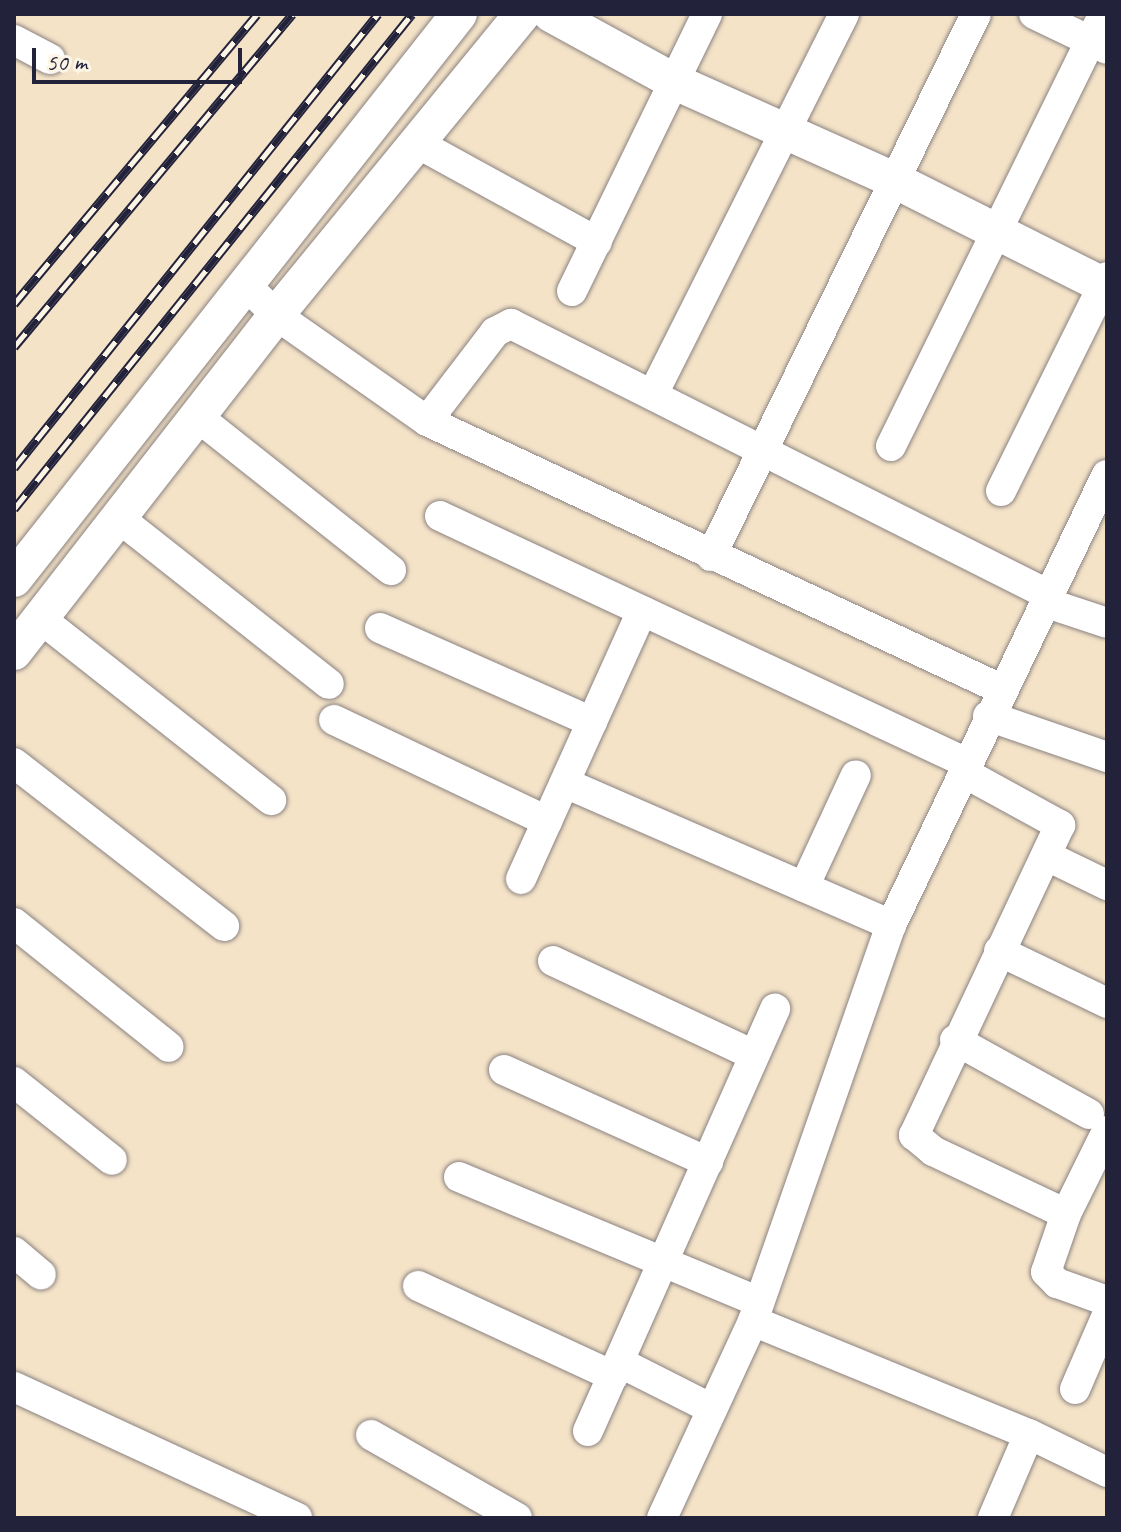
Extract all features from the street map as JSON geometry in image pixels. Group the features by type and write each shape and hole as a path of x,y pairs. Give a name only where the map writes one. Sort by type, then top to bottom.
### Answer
{"street":[{"path":"14,579 459,14"},
{"path":"14,652 199,418 276,315 419,144 522,14"},
{"path":"551,14 675,82 894,180 1106,283 1001,491"},
{"path":"572,291 707,14"},
{"path":"653,394 844,14"},
{"path":"711,556 976,14"},
{"path":"1034,14 1099,45"},
{"path":"891,446 1099,45 1104,14"},
{"path":"14,40 50,59"},
{"path":"419,144 597,242"},
{"path":"246,285 276,315 427,421 711,556 994,703 1107,757"},
{"path":"427,421 495,332 511,324 764,450 1046,598 1107,623"},
{"path":"199,418 391,570"},
{"path":"662,1518 756,1312 891,925 994,703 1104,489"},
{"path":"440,516 965,768 1056,819 1060,830 955,1040 914,1135 933,1151 1066,1214"},
{"path":"120,519 329,684"},
{"path":"521,879 642,611"},
{"path":"41,619 271,800"},
{"path":"380,628 592,722"},
{"path":"334,720 547,821"},
{"path":"14,763 224,926"},
{"path":"804,887 856,775"},
{"path":"565,783 891,925"},
{"path":"1047,856 1107,885"},
{"path":"14,923 169,1047"},
{"path":"999,951 1107,1003"},
{"path":"553,961 754,1055"},
{"path":"588,1431 775,1009"},
{"path":"955,1040 1098,1123 1046,1272 1057,1283 1107,1301"},
{"path":"504,1070 708,1162"},
{"path":"14,1082 112,1160"},
{"path":"459,1177 663,1262 756,1312 1107,1472"},
{"path":"14,1252 41,1275"},
{"path":"418,1286 712,1409"},
{"path":"1075,1389 1107,1315"},
{"path":"14,1387 291,1517"},
{"path":"993,1518 1029,1434"},
{"path":"371,1435 517,1518"}],"railway":[{"path":"14,304 257,14"},
{"path":"14,347 292,14"},
{"path":"14,468 378,14"},
{"path":"14,509 412,14"}]}
